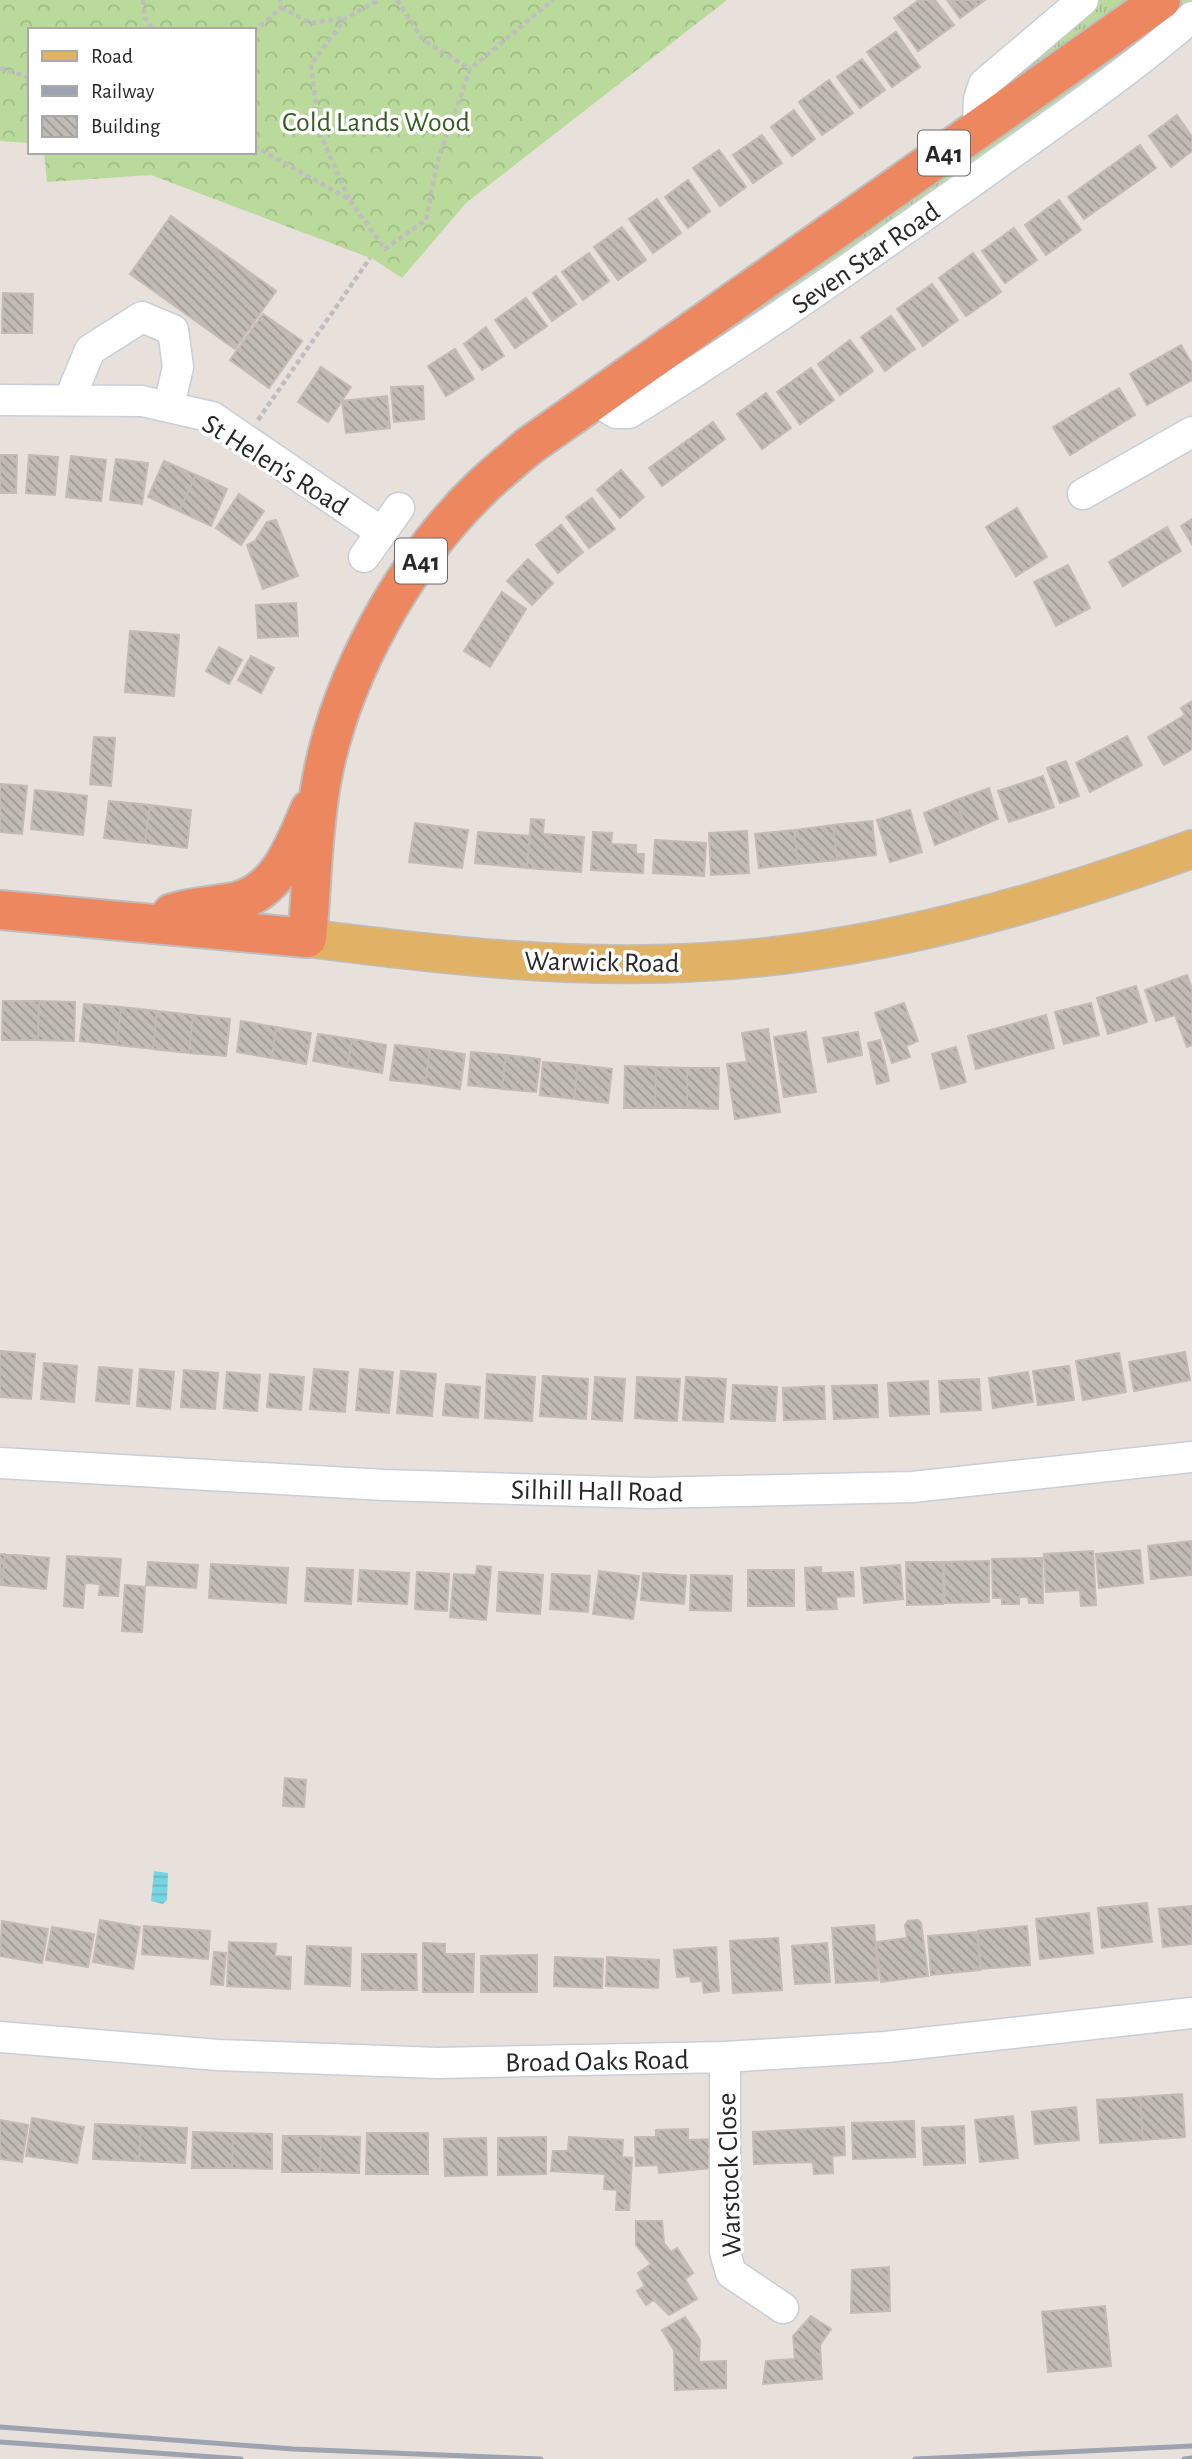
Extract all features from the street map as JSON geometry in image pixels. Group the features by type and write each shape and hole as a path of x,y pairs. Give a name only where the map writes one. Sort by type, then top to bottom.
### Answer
{"highway":[{"name":"Seven Star Road","path":"307,938 320,785 335,724 390,604 435,542 480,489 529,446 1161,0"},
{"name":"Seven Star Road","path":"147,921 183,909 239,900 261,890 292,850 320,785"},
{"name":"Warwick Road","path":"0,910 147,921 307,938"}],"main road":[{"name":"Warwick Road","path":"307,938 437,954 625,964 704,962 783,955 937,928 1017,906 1192,849"}],"street":[{"path":"978,129 979,99 984,84 1083,0"},
{"name":"Seven Star Road","path":"594,400 615,413 629,413 706,365 1071,111 1192,17"},
{"path":"70,398 90,350 142,317 173,330 178,368 169,405"},
{"name":"St Helen's Road","path":"0,400 70,398 169,405 212,417 381,532"},
{"path":"1083,495 1192,432"},
{"name":"St Helen's Road","path":"364,557 399,508"},
{"name":"Silhill Hall Road","path":"0,1463 384,1485 649,1493 912,1487 1192,1457"},
{"name":"Broad Oaks Road","path":"0,2037 218,2055 438,2063 724,2057 886,2047 1192,2012"},
{"name":"Warstock Close","path":"724,2057 725,2252 731,2273 783,2308"}],"path":[{"path":"143,0 145,18 152,28"},
{"path":"280,0 281,8"},
{"path":"281,8 311,23 346,18 379,0"},
{"path":"397,0 423,40 470,69"},
{"path":"346,18 311,64 319,131 349,200 385,249 426,220 438,160 470,69 553,0"},
{"path":"256,30 281,8"},
{"path":"0,68 28,77"},
{"path":"256,147 349,200"},
{"path":"244,437 370,258"}],"green space":[{"name":"Cold Lands Wood","path":"0,0 727,0 466,203 402,278 373,259 151,175 47,182 44,154 256,154 256,28 28,28 28,143 0,141"},
{"path":"1095,0 1138,0 997,93 1000,80"},
{"path":"1183,0 1192,0 1192,8 711,354 628,391"}],"water":[{"path":"154,1871 168,1873 167,1900 163,1904 151,1901"}],"building":[{"path":"919,0 935,0 954,25 918,51 894,18"},
{"path":"947,0 985,0 960,18"},
{"path":"896,32 920,67 892,87 867,52"},
{"path":"862,59 885,90 860,108 837,77"},
{"path":"829,80 853,113 822,135 799,102"},
{"path":"794,110 815,139 792,156 771,127"},
{"path":"1177,115 1192,137 1192,151 1171,167 1149,136"},
{"path":"762,135 782,163 753,183 733,155"},
{"path":"1140,145 1156,168 1084,219 1068,197"},
{"path":"719,150 746,187 720,206 693,168"},
{"path":"688,180 710,211 688,228 665,197"},
{"path":"657,199 681,233 653,253 629,219"},
{"path":"1059,200 1081,230 1046,255 1025,225"},
{"path":"171,216 276,291 235,349 130,274"},
{"path":"622,227 646,260 618,280 594,247"},
{"path":"1014,228 1037,260 1005,283 982,251"},
{"path":"589,253 609,281 583,300 562,272"},
{"path":"973,253 1001,292 966,316 939,278"},
{"path":"556,276 576,304 552,321 533,293"},
{"path":"932,284 958,320 923,346 897,309"},
{"path":"3,293 33,294 32,333 2,333"},
{"path":"526,298 547,326 515,348 495,320"},
{"path":"263,314 302,341 269,388 230,360"},
{"path":"891,316 915,349 885,371 861,337"},
{"path":"486,327 504,356 482,370 464,344"},
{"path":"850,340 873,371 840,395 818,364"},
{"path":"1181,345 1192,364 1192,380 1147,405 1130,374"},
{"path":"455,349 474,379 446,396 428,366"},
{"path":"321,367 351,387 328,422 298,402"},
{"path":"811,368 834,400 800,424 777,392"},
{"path":"423,386 424,419 394,422 391,387"},
{"path":"1119,388 1135,415 1070,455 1053,427"},
{"path":"766,393 791,428 762,449 737,414"},
{"path":"387,396 390,428 346,433 342,401"},
{"path":"713,422 725,439 662,486 649,468"},
{"path":"0,455 17,455 16,493 0,493"},
{"path":"29,455 58,457 55,495 26,493"},
{"path":"71,456 106,460 101,501 66,497"},
{"path":"116,459 148,463 142,504 110,500"},
{"path":"164,461 196,475 179,511 148,497"},
{"path":"621,470 644,497 620,518 597,490"},
{"path":"196,475 227,489 211,526 179,511"},
{"path":"239,494 264,511 241,545 216,528"},
{"path":"592,498 615,529 589,548 566,517"},
{"path":"1017,508 1047,557 1016,576 986,527"},
{"path":"1192,519 1192,544 1181,526"},
{"path":"276,520 298,576 263,589 247,545 255,541 267,522"},
{"path":"561,525 583,552 558,573 536,545"},
{"path":"1167,527 1181,551 1123,586 1109,562"},
{"path":"528,559 553,583 532,605 507,581"},
{"path":"1068,565 1090,608 1056,626 1034,582"},
{"path":"502,592 526,609 490,667 464,651"},
{"path":"296,603 298,636 258,638 256,605"},
{"path":"130,631 179,635 174,696 125,692"},
{"path":"219,647 242,660 229,684 206,671"},
{"path":"251,656 274,668 261,693 238,680"},
{"path":"1192,701 1192,749 1164,765 1148,737 1185,715 1181,708"},
{"path":"1127,736 1142,765 1090,792 1076,763"},
{"path":"94,737 115,738 111,786 90,784"},
{"path":"1066,761 1079,796 1060,803 1047,768"},
{"path":"1043,776 1054,807 1009,822 998,791"},
{"path":"0,784 27,786 22,834 0,832"},
{"path":"989,788 998,819 967,832 956,800"},
{"path":"35,790 87,796 83,835 31,829"},
{"path":"956,800 967,832 935,845 924,813"},
{"path":"109,801 150,805 145,843 104,838"},
{"path":"150,805 191,810 187,848 145,843"},
{"path":"910,810 922,852 890,862 877,820"},
{"path":"531,819 544,820 543,834 584,837 581,872 527,868"},
{"path":"872,821 876,855 837,860 833,825"},
{"path":"415,823 468,830 462,868 409,862"},
{"path":"833,825 837,860 798,864 794,830"},
{"path":"794,830 798,864 759,868 755,834"},
{"path":"747,831 749,873 711,875 709,833"},
{"path":"478,832 530,836 527,868 475,863"},
{"path":"593,832 612,833 611,844 636,845 636,854 644,854 643,873 591,870"},
{"path":"655,840 706,843 704,876 653,873"},
{"path":"1187,975 1192,989 1192,1045 1187,1047 1175,1015 1156,1021 1145,990"},
{"path":"1136,986 1147,1022 1108,1034 1097,998"},
{"path":"3,1001 39,1001 38,1040 2,1040"},
{"path":"39,1001 75,1002 74,1041 38,1040"},
{"path":"904,1003 918,1041 906,1046 910,1057 892,1063 875,1013"},
{"path":"1091,1003 1099,1035 1064,1044 1055,1012"},
{"path":"84,1004 121,1007 117,1045 80,1041"},
{"path":"121,1007 157,1011 153,1049 117,1045"},
{"path":"157,1011 193,1015 189,1053 153,1049"},
{"path":"193,1015 230,1019 226,1056 189,1053"},
{"path":"1046,1015 1054,1048 976,1069 968,1036"},
{"path":"241,1021 276,1027 272,1058 237,1052"},
{"path":"276,1027 311,1033 306,1064 272,1058"},
{"path":"768,1029 780,1112 735,1119 727,1064 747,1062 742,1033"},
{"path":"806,1032 816,1092 784,1097 774,1037"},
{"path":"858,1032 862,1055 828,1062 823,1038"},
{"path":"318,1034 352,1039 347,1067 313,1061"},
{"path":"352,1039 386,1045 382,1073 347,1067"},
{"path":"880,1040 889,1081 877,1084 868,1043"},
{"path":"395,1045 430,1049 425,1084 390,1080"},
{"path":"956,1047 966,1082 941,1089 932,1054"},
{"path":"430,1049 465,1054 460,1089 425,1084"},
{"path":"471,1052 506,1055 502,1089 468,1085"},
{"path":"506,1055 540,1059 536,1092 502,1089"},
{"path":"543,1062 578,1065 574,1099 540,1095"},
{"path":"578,1065 612,1069 608,1103 574,1099"},
{"path":"625,1066 656,1067 655,1108 624,1108"},
{"path":"656,1067 687,1068 687,1108 655,1108"},
{"path":"687,1068 719,1068 718,1109 687,1108"},
{"path":"0,1351 35,1354 31,1399 0,1397"},
{"path":"1185,1352 1190,1380 1134,1391 1129,1362"},
{"path":"1119,1353 1126,1392 1083,1400 1076,1361"},
{"path":"44,1363 77,1366 74,1402 41,1399"},
{"path":"1069,1366 1074,1400 1038,1405 1033,1371"},
{"path":"99,1367 132,1370 129,1404 96,1401"},
{"path":"140,1369 174,1372 170,1409 137,1406"},
{"path":"314,1369 348,1372 345,1412 310,1409"},
{"path":"360,1369 393,1372 389,1413 356,1410"},
{"path":"184,1370 218,1373 215,1409 181,1407"},
{"path":"401,1371 436,1374 432,1416 397,1413"},
{"path":"227,1372 260,1375 257,1411 224,1408"},
{"path":"1028,1372 1033,1402 993,1408 989,1378"},
{"path":"270,1374 304,1377 301,1410 267,1407"},
{"path":"487,1374 535,1377 532,1421 485,1418"},
{"path":"543,1376 588,1379 586,1419 540,1416"},
{"path":"595,1377 625,1379 622,1421 592,1419"},
{"path":"637,1377 680,1379 677,1421 635,1418"},
{"path":"686,1377 726,1379 723,1422 683,1420"},
{"path":"979,1379 981,1410 941,1412 939,1381"},
{"path":"928,1381 929,1414 890,1416 888,1383"},
{"path":"446,1384 480,1387 478,1418 443,1415"},
{"path":"733,1385 777,1387 775,1421 731,1419"},
{"path":"877,1385 878,1417 834,1419 832,1386"},
{"path":"824,1386 825,1419 784,1420 783,1388"},
{"path":"1191,1541 1192,1575 1151,1579 1148,1546"},
{"path":"1140,1550 1143,1583 1099,1588 1096,1554"},
{"path":"1093,1551 1096,1605 1081,1606 1080,1590 1046,1592 1044,1554"},
{"path":"0,1554 5,1554 2,1585 0,1585"},
{"path":"5,1554 49,1558 46,1589 2,1585"},
{"path":"67,1556 121,1559 118,1596 99,1595 100,1584 85,1583 83,1608 64,1606"},
{"path":"1042,1558 1043,1603 1029,1603 1028,1597 1019,1597 1019,1604 1002,1604 1002,1598 993,1598 992,1559"},
{"path":"989,1561 989,1602 945,1603 944,1562"},
{"path":"148,1562 198,1565 196,1588 146,1585"},
{"path":"906,1562 943,1562 943,1604 907,1605"},
{"path":"211,1564 288,1568 286,1603 209,1598"},
{"path":"900,1565 903,1599 864,1603 861,1568"},
{"path":"477,1566 491,1567 486,1620 450,1617 454,1574 476,1575"},
{"path":"821,1567 821,1573 853,1572 854,1596 836,1597 837,1609 807,1610 805,1568"},
{"path":"307,1568 353,1570 351,1604 305,1601"},
{"path":"360,1570 409,1573 407,1604 358,1601"},
{"path":"748,1570 794,1570 794,1606 748,1606"},
{"path":"599,1571 639,1576 633,1619 593,1614"},
{"path":"417,1572 449,1574 447,1611 415,1609"},
{"path":"499,1572 543,1575 540,1614 497,1611"},
{"path":"643,1573 686,1576 684,1604 641,1600"},
{"path":"552,1574 590,1576 588,1612 550,1609"},
{"path":"691,1575 732,1576 731,1611 690,1610"},
{"path":"125,1585 145,1587 142,1632 122,1631"},
{"path":"285,1778 306,1780 304,1807 283,1806"},
{"path":"1147,1903 1152,1942 1102,1948 1098,1908"},
{"path":"1192,1906 1192,1944 1163,1947 1159,1909"},
{"path":"1089,1913 1093,1953 1040,1959 1036,1919"},
{"path":"100,1920 140,1927 133,1969 93,1962"},
{"path":"918,1920 921,1923 928,1976 881,1982 876,1942 907,1938 905,1925 908,1921"},
{"path":"2,1921 48,1929 42,1963 0,1956"},
{"path":"874,1925 878,1980 836,1983 832,1928"},
{"path":"144,1926 210,1931 208,1959 142,1954"},
{"path":"1027,1926 1030,1965 981,1969 978,1931"},
{"path":"52,1927 94,1934 88,1967 46,1960"},
{"path":"977,1932 980,1970 931,1975 928,1936"},
{"path":"778,1938 782,1990 733,1993 730,1941"},
{"path":"229,1942 276,1944 275,1956 291,1957 290,1989 227,1986"},
{"path":"423,1943 445,1944 445,1954 474,1954 473,1992 423,1992"},
{"path":"827,1943 830,1982 795,1984 792,1946"},
{"path":"307,1946 351,1948 350,1986 305,1984"},
{"path":"716,1947 719,1991 704,1993 702,1981 691,1982 690,1976 677,1977 674,1950"},
{"path":"214,1952 226,1953 223,1985 211,1984"},
{"path":"362,1954 416,1954 417,1990 362,1990"},
{"path":"537,1955 537,1992 481,1992 481,1956"},
{"path":"555,1957 603,1959 602,1988 554,1986"},
{"path":"607,1957 659,1960 658,1988 606,1986"},
{"path":"1182,2094 1185,2137 1143,2140 1140,2097"},
{"path":"1140,2097 1143,2140 1100,2143 1097,2100"},
{"path":"1076,2107 1079,2140 1035,2144 1032,2112"},
{"path":"1013,2116 1018,2158 980,2162 975,2120"},
{"path":"32,2118 84,2127 77,2163 26,2156"},
{"path":"0,2120 28,2125 22,2162 0,2159"},
{"path":"914,2121 915,2157 853,2159 852,2123"},
{"path":"95,2124 141,2126 139,2161 93,2159"},
{"path":"141,2126 187,2128 185,2163 139,2161"},
{"path":"964,2126 965,2163 924,2165 922,2128"},
{"path":"844,2127 845,2155 832,2156 833,2173 814,2174 813,2162 754,2164 753,2132"},
{"path":"688,2129 688,2140 712,2139 712,2168 659,2173 658,2165 636,2166 635,2137 656,2137 656,2130"},
{"path":"193,2132 233,2133 232,2168 192,2168"},
{"path":"233,2133 272,2134 272,2169 232,2168"},
{"path":"367,2133 428,2133 428,2174 366,2174"},
{"path":"283,2136 321,2136 320,2172 282,2172"},
{"path":"321,2136 360,2137 359,2173 320,2172"},
{"path":"546,2137 546,2174 498,2175 498,2138"},
{"path":"569,2137 623,2140 622,2157 632,2158 629,2210 616,2210 617,2190 604,2189 605,2174 551,2171 553,2151 568,2151"},
{"path":"486,2138 487,2175 445,2176 444,2139"},
{"path":"636,2221 662,2221 664,2243 671,2252 677,2248 693,2273 685,2279 697,2299 669,2315 654,2300 646,2305 637,2291 645,2286 638,2273 651,2264 636,2245"},
{"path":"889,2267 890,2311 851,2313 852,2270"},
{"path":"1105,2306 1111,2366 1048,2372 1042,2312"},
{"path":"811,2316 831,2329 820,2345 822,2379 763,2384 766,2361 795,2359 793,2336"},
{"path":"685,2317 700,2340 699,2362 726,2361 726,2388 675,2390 674,2350 662,2330"}],"railway":[{"path":"0,2427 293,2449 541,2459"},
{"path":"0,2442 241,2459"},
{"path":"915,2459 1192,2446"},
{"path":"1184,2459 1192,2458"}]}
